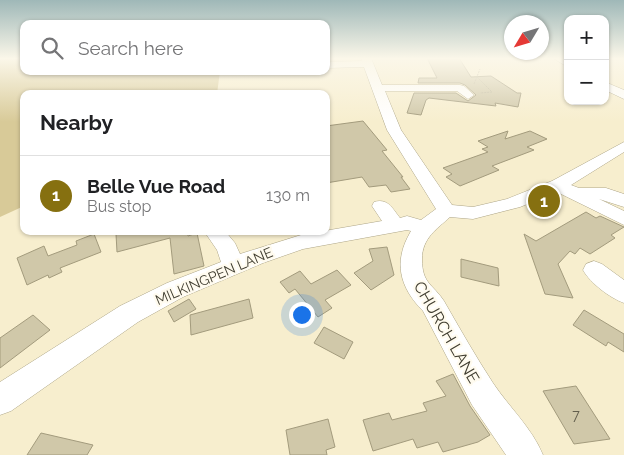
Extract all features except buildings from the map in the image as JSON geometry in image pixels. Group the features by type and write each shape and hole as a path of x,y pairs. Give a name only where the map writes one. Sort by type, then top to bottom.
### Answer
{"street":[{"path":"374,79 394,130 446,210 473,213 513,203 558,185 624,146"},
{"path":"609,87 624,95"},
{"path":"378,88 464,92"},
{"path":"558,185 624,219"},
{"path":"576,194 606,193 624,201"},
{"path":"381,206 396,225"},
{"name":"CHURCH LANE","path":"446,210 424,228 412,246 411,264 420,293 432,304 483,394 526,455"},
{"name":"MILKINGPEN LANE","path":"0,400 129,314 175,290 233,266 301,242 407,223 424,228"},
{"path":"217,235 226,248 233,266"},
{"path":"594,270 621,297"}],"path":[{"path":"464,92 474,84 476,79"},
{"path":"464,92 492,92 479,79"}],"shaded area":[{"path":"0,79 219,79 218,90 20,90 20,208 0,217"}],"place":[{"name":"Belle Vue Road","path":"544,201"}]}
